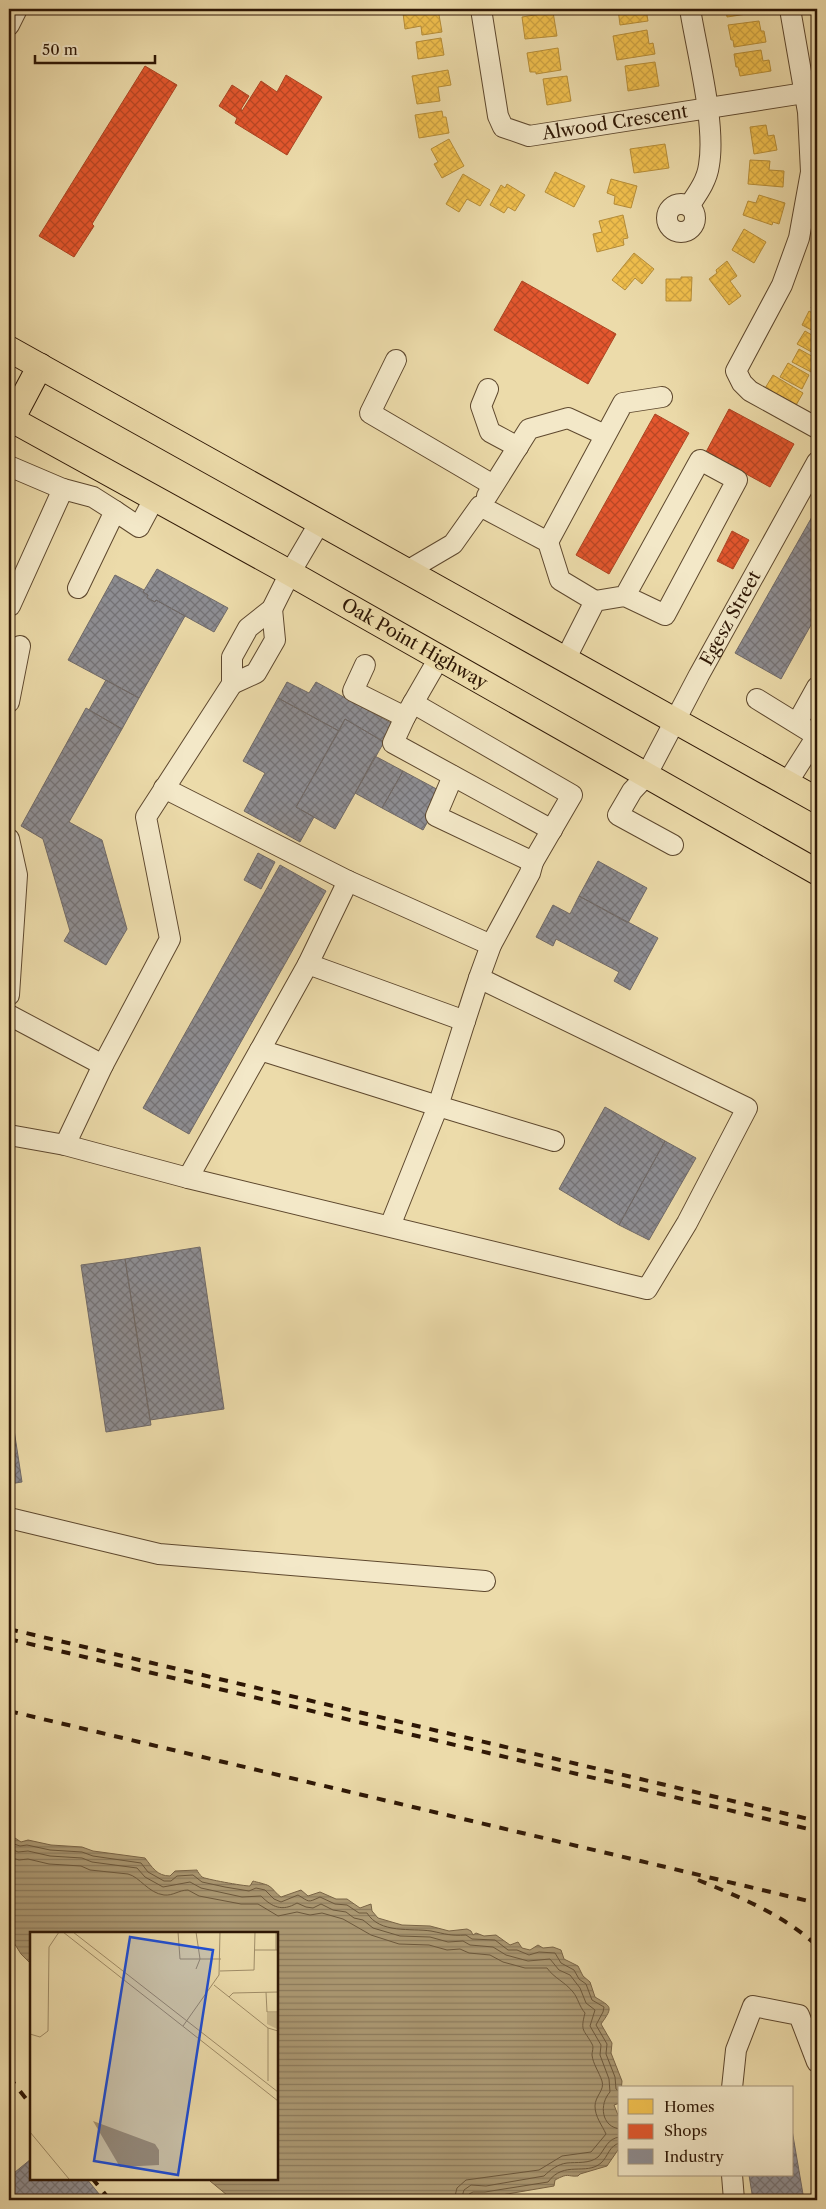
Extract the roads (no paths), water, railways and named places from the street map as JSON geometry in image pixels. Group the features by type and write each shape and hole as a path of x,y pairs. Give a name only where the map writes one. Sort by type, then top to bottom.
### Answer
{"main road":[{"path":"9,349 817,800"},
{"path":"10,419 40,366"},
{"name":"Oak Point Highway","path":"10,419 290,574 817,872"}],"street":[{"path":"9,25 17,9"},
{"name":"Alwood Crescent","path":"481,9 498,116 502,127 529,136 811,92"},
{"path":"689,206 705,179 709,165 707,108 690,9"},
{"path":"790,9 811,92 808,112 811,172 799,238 782,285 736,371 742,384 750,391 817,428"},
{"path":"396,360 370,413 493,485"},
{"path":"488,389 481,406 490,432 518,447"},
{"path":"548,542 623,404 662,397"},
{"path":"407,571 453,544 480,506 529,429 568,418 605,435"},
{"path":"480,506 548,542 560,580 595,600 625,596 665,615 737,480 700,460 625,596"},
{"name":"Egesz Street","path":"673,845 618,815 632,791 646,776 817,462"},
{"path":"9,466 63,489 93,497 140,527 154,498"},
{"path":"10,606 63,489"},
{"path":"78,588 115,511"},
{"path":"232,684 232,657 248,628 272,609 320,522"},
{"path":"565,660 595,600"},
{"path":"65,1146 103,1065 170,938 146,817 232,684 256,673 275,640 272,609"},
{"path":"9,702 20,646"},
{"path":"439,658 409,710 393,743 552,830"},
{"path":"365,665 353,691 409,710 572,796 533,862 530,873 491,945 464,1021 438,1106 390,1226"},
{"path":"797,723 817,687"},
{"path":"756,699 817,736 787,783"},
{"path":"453,776 436,816 533,862"},
{"path":"164,788 348,880 491,945"},
{"path":"9,839 17,875 9,995"},
{"path":"188,1178 308,964 348,880"},
{"path":"308,964 464,1021"},
{"path":"9,1135 65,1146 188,1178 647,1289 687,1223 747,1108 479,978"},
{"path":"9,1014 103,1065"},
{"path":"260,1050 554,1141"},
{"path":"9,1518 159,1554 485,1581"},
{"path":"732,2086 736,2050 753,2006 799,2015 817,2062"},
{"path":"732,2176 734,2200"}],"water":[{"path":"9,1834 21,1842 28,1840 145,1858 155,1870 165,1876 170,1876 175,1871 197,1870 202,1877 217,1881 250,1886 253,1881 266,1885 281,1897 301,1890 308,1896 320,1892 336,1899 347,1899 360,1908 371,1904 372,1911 378,1918 402,1925 430,1926 449,1931 467,1929 473,1935 476,1933 484,1936 496,1935 510,1945 518,1942 522,1948 530,1950 538,1945 543,1948 553,1947 561,1950 564,1959 578,1966 583,1976 590,1982 595,1997 609,2008 608,2014 601,2024 612,2043 611,2053 622,2081 622,2086 618,2086 618,2104 614,2105 618,2115 618,2150 607,2166 578,2176 563,2176 555,2180 554,2186 484,2198 478,2195 465,2200 233,2200 210,2179 278,2179 278,1932 30,1932 30,1963 21,1954 9,1935"}],"railway":[{"path":"9,1629 817,1821"},
{"path":"9,1639 817,1831"},
{"path":"9,1711 817,1903"},
{"path":"698,1880 745,1900 776,1916 817,1946"},
{"path":"9,2077 30,2104"},
{"path":"93,2179 110,2200"}]}
